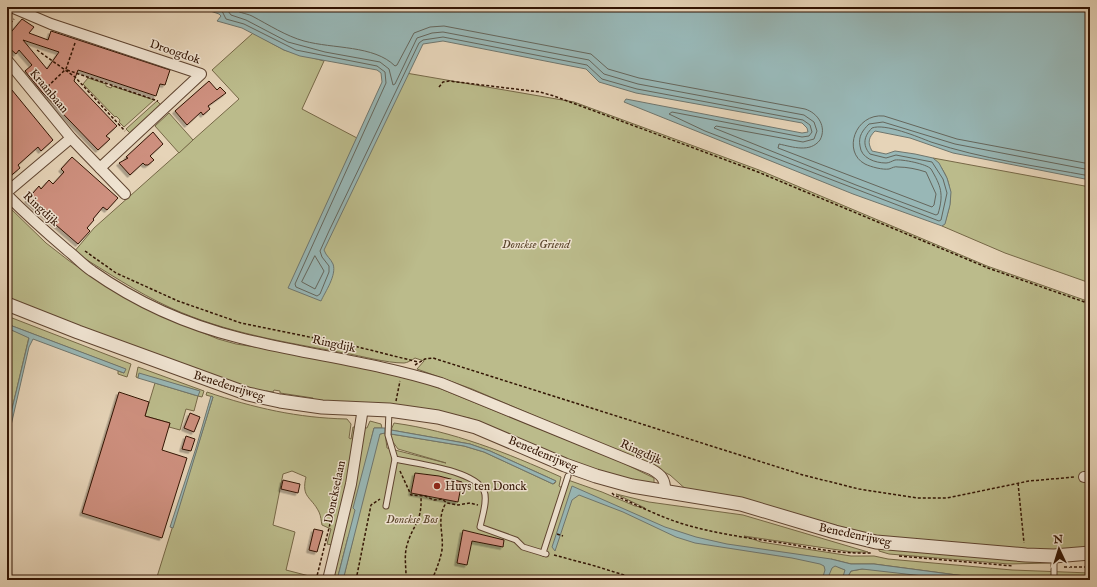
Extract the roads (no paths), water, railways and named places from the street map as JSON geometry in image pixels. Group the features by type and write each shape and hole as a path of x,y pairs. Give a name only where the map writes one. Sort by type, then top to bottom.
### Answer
{"street":[{"name":"Droogdok","path":"11,7 50,24 201,74 100,168"},
{"name":"Kraanbaan","path":"7,60 71,138 126,194"},
{"path":"7,194 71,138"},
{"name":"Ringdijk","path":"7,194 38,226 92,271 130,295 164,312 203,327 240,338 405,372 440,383 651,469 660,474 664,479 665,493"},
{"name":"Benedenrijweg","path":"7,304 78,332 248,394 280,401 315,406 389,410 424,415 476,427 596,476 632,486 665,493 741,504 835,532 876,542 1026,555 1054,556 1090,553"},
{"name":"Donckselaan","path":"328,580 351,484 363,408"}],"lane":[{"path":"386,506 395,459 388,435 389,410"},
{"path":"395,459 457,473 471,478 479,484 484,491 484,506 480,527 516,540 522,547 545,553 568,476"},
{"path":"1054,556 1054,578"}],"water":[{"path":"199,7 1090,7 1090,180 953,153 910,138 875,131 869,140 872,151 886,154 895,151 915,154 933,158 939,163 947,178 951,192 950,205 945,224 942,226 853,194 624,102 626,99 802,133 808,132 807,128 802,123 636,93 599,82 586,69 443,41 423,44 324,250 334,268 332,278 321,301 288,288 382,82 381,73 377,70 300,56 284,50 242,28 217,21 221,16 219,14"},
{"path":"7,324 126,369 124,373 33,339 29,347 7,443 7,430 29,338 7,328"},
{"path":"139,373 200,391 198,396 138,378"},
{"path":"211,396 213,397 173,528 170,527 196,448"},
{"path":"374,428 385,428 385,433 380,434 343,580 337,580 355,510 353,508"},
{"path":"391,430 470,444 490,451 556,481 553,484 484,452 464,446 391,434"},
{"path":"572,486 665,527 696,537 727,544 831,559 851,564 874,564 995,580 958,580 862,569 851,571 846,580 842,580 845,570 835,566 832,568 827,580 822,580 825,570 824,566 820,564 792,558 695,543 676,537 623,512 579,495 572,500 555,551 552,547"}],"place":[{"name":"Huys ten Donck","path":"437,486"}],"park label":[{"name":"Donckse Griend","path":"536,244"},
{"name":"Donckse Bos","path":"412,519"}]}
